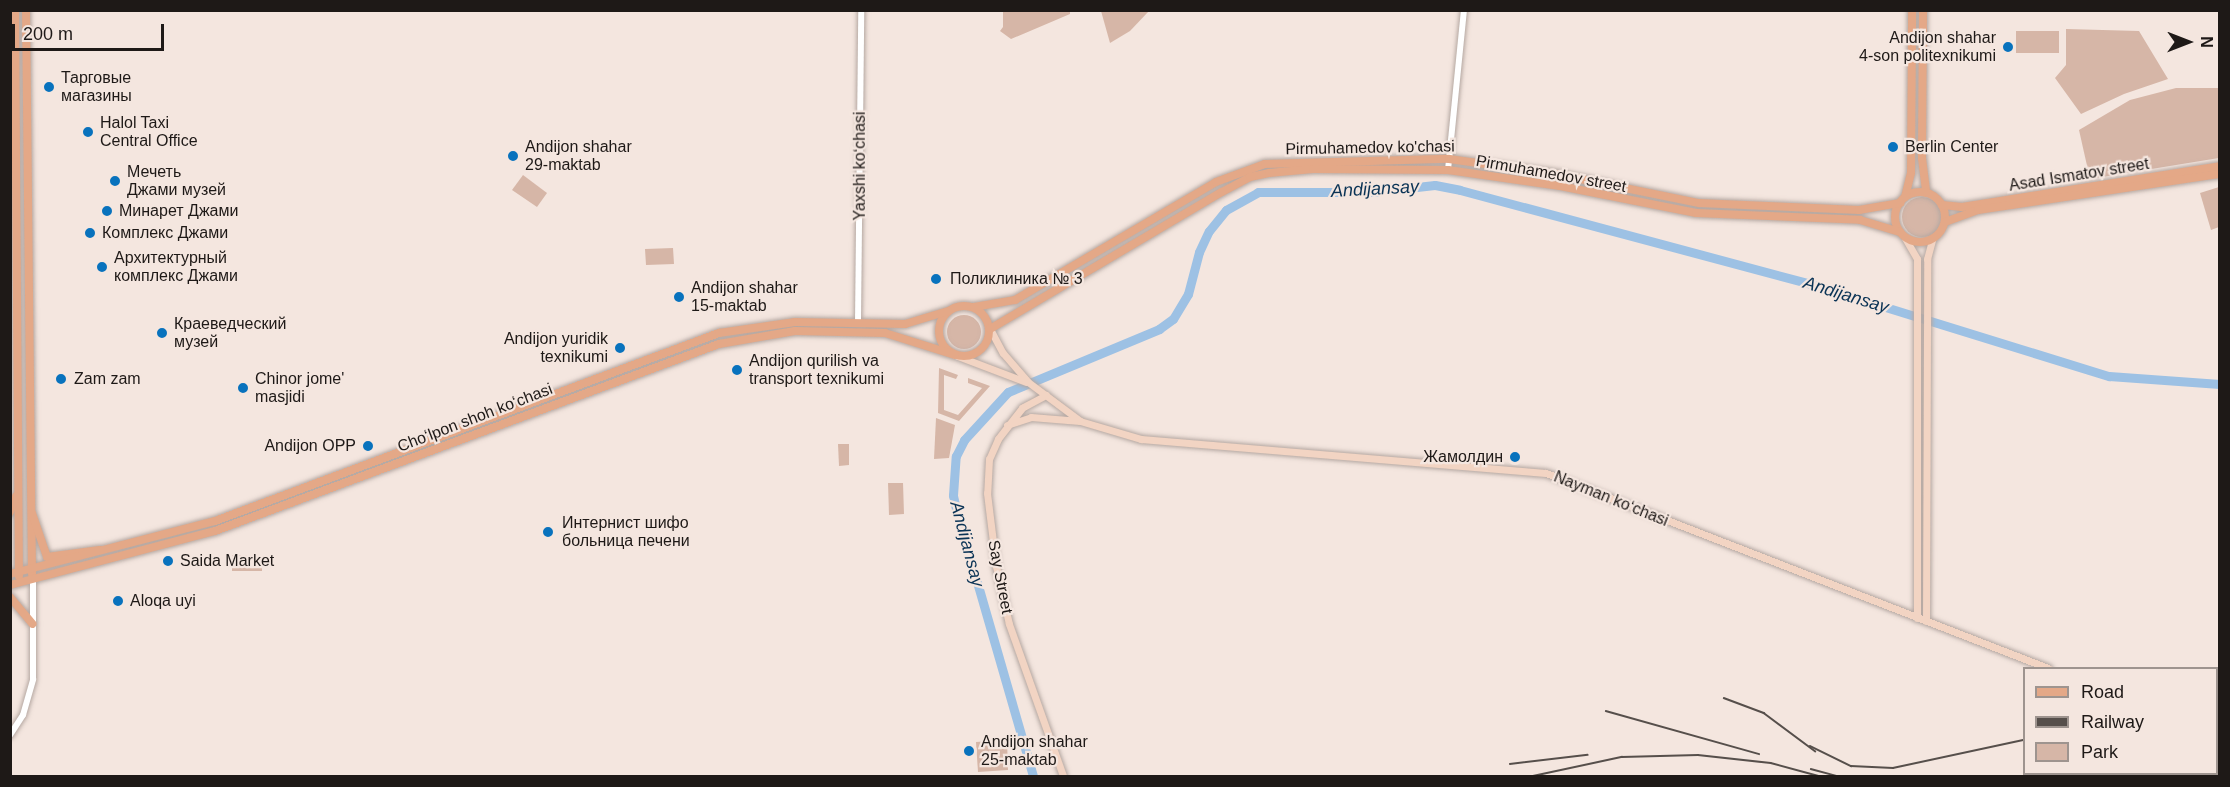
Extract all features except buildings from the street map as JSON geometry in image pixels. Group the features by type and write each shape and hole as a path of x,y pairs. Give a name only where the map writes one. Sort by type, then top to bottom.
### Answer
{"main road":[{"path":"15,10 14,332 23,576"},
{"path":"23,576 32,512 26,10"},
{"path":"1912,10 1911,173 1895,218 1903,235 1916,252 1918,300 1917,618"},
{"path":"1923,10 1922,158 1926,193 1942,205 1945,222 1928,249 1926,621"},
{"path":"15,31 26,31"},
{"name":"Pirmuhamedov ko'chasi","path":"974,307 1003,305 1015,300 1243,169 1312,161 1449,159 1556,174 1699,203 1859,210 1903,200"},
{"name":"Asad Ismatov street","path":"1945,222 1978,210 2220,166"},
{"path":"955,355 979,352 990,329 1250,177 1313,169 1448,170"},
{"name":"Pirmuhamedov ko'chasi","path":"1448,170 1560,186 1696,213 1860,220 1903,235"},
{"name":"Asad Ismatov street","path":"1942,205 1962,207 2220,174"},
{"path":"1903,200 1926,193"},
{"path":"1903,235 1918,242 1932,240"},
{"path":"1028,382 955,355 942,343 939,335 939,326 948,311 960,306 974,307 985,316 1003,353 1028,382 1080,421"},
{"name":"Choʻlpon shoh koʻchasi","path":"10,585 23,576 215,521 718,333 781,323 905,324 948,311"},
{"name":"Choʻlpon shoh koʻchasi","path":"23,576 215,531 719,344 767,334 885,333 955,355"},
{"path":"17,365 30,365"},
{"path":"558,391 561,401"},
{"name":"Say Street","path":"1046,395 1028,402 1006,425 991,452 988,467 988,508 996,566 1015,644 1063,777"},
{"path":"1006,425 1031,417 1080,421"},
{"name":"Nayman koʻchasi","path":"1080,421 1141,439 1318,451 1546,473 2043,667"},
{"path":"10,512 18,489"},
{"path":"32,512 47,557 108,551"},
{"path":"10,597 33,624"}],"street":[{"name":"Yaxshi koʻchasi","path":"858,322 861,10"},
{"path":"1448,170 1460,76 1464,10"},
{"path":"10,735 23,715 33,679 33,624 23,576"}],"green space":[{"path":"1070,10 1070,14 1011,39 1000,31 1003,27 1003,11"},
{"path":"1101,11 1149,11 1130,31 1110,43"},
{"path":"2066,29 2139,31 2168,79 2124,94 2081,114 2055,78 2066,65"},
{"path":"2016,31 2059,31 2059,53 2016,53"},
{"path":"2176,88 2219,88 2219,158 2090,179 2079,130 2130,100"},
{"path":"523,175 547,193 537,207 512,190"},
{"path":"2219,187 2219,227 2211,230 2200,193"},
{"path":"1922,197 1930,198 1936,203 1941,209 1941,225 1936,231 1930,236 1922,237 1914,236 1908,231 1903,225 1902,217 1903,209 1908,203 1914,198"},
{"path":"673,248 674,264 646,265 645,249"},
{"path":"964,315 976,320 981,332 976,344 964,349 952,344 947,332 952,320"},
{"path":"939,368 958,375 956,379 944,375 944,410 958,415 982,388 968,383 968,378 990,386 959,421 938,413"},
{"path":"936,418 955,425 949,458 934,459"},
{"path":"838,444 849,444 849,465 839,466"},
{"path":"888,483 903,483 904,514 889,515"},
{"path":"232,555 262,555 262,571 232,571"},
{"path":"1007,740 1008,770 978,772 976,742"}],"waterway":[{"name":"Andijansay","path":"1033,776 957,513 953,495 956,456 964,440 1008,392 1159,329 1173,319 1188,294 1199,252 1209,231 1226,210 1258,192 1372,192 1435,185 1811,284 2109,376 2220,384"}],"railway":[{"path":"1724,698 1764,713 1815,751"},
{"path":"1606,711 1759,754"},
{"path":"1810,746 1851,766 1893,768 2023,740"},
{"path":"1510,764 1587,755"},
{"path":"1533,776 1622,757 1698,755 1771,763 1819,776"},
{"path":"1811,769 1837,776"}],"place":[{"name":"Andijon shahar 4-son politexnikumi","path":"2008,47"},
{"name":"Тарговые магазины","path":"49,87"},
{"name":"Halol Taxi Central Office","path":"88,132"},
{"name":"Berlin Center","path":"1893,147"},
{"name":"Andijon shahar 29-maktab","path":"513,156"},
{"name":"Мечеть Джами музей","path":"115,181"},
{"name":"Минарет Джами","path":"107,211"},
{"name":"Комплекс Джами","path":"90,233"},
{"name":"Архитектурный комплекс Джами","path":"102,267"},
{"name":"Поликлиника № 3","path":"936,279"},
{"name":"Andijon shahar 15-maktab","path":"679,297"},
{"name":"Краеведческий музей","path":"162,333"},
{"name":"Andijon yuridik texnikumi","path":"620,348"},
{"name":"Andijon qurilish va transport texnikumi","path":"737,370"},
{"name":"Zam zam","path":"61,379"},
{"name":"Chinor jome' masjidi","path":"243,388"},
{"name":"Andijon OPP","path":"368,446"},
{"name":"Жамолдин","path":"1515,457"},
{"name":"Интернист шифо больница печени","path":"548,532"},
{"name":"Saida Market","path":"168,561"},
{"name":"Aloqa uyi","path":"118,601"},
{"name":"Andijon shahar 25-maktab","path":"969,751"}]}
